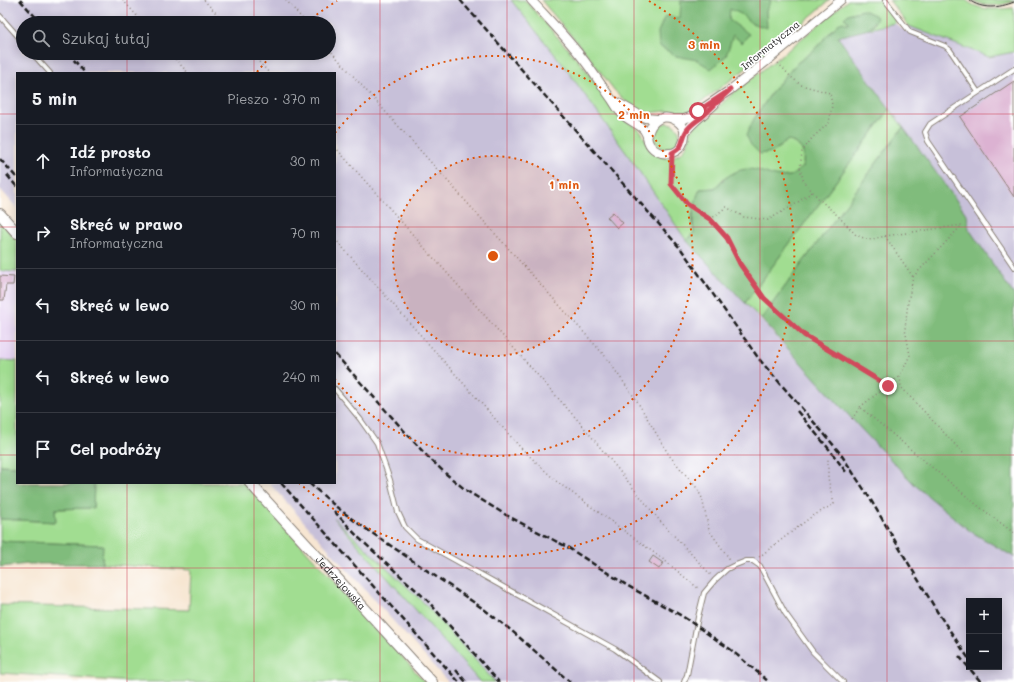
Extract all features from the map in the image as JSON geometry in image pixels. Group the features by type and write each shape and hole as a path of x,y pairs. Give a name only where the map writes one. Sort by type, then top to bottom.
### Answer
{"street":[{"name":"Informatyczna","path":"531,0 577,52 622,114 640,126 648,135 648,141 654,150 660,153 672,153 681,146 684,141 684,134 730,90"},
{"name":"Informatyczna","path":"611,98 618,104 645,118 657,120 663,117 675,119 690,117 730,90 841,0"},
{"path":"675,119 680,124 684,134"},
{"path":"648,135 649,128 657,120"},
{"path":"0,214 16,232"},
{"name":"Jędrzejowska","path":"251,484 432,682"}],"lane":[{"path":"885,0 910,32 945,46 950,50 978,92"},
{"path":"0,16 16,34"},
{"path":"38,60 49,72"},
{"path":"1014,69 930,124 925,132 928,141 1014,267"},
{"path":"336,390 360,419 376,443 384,461 398,512 405,528 417,539 615,649 660,682"},
{"path":"684,682 687,676 700,606 704,593 727,569 746,561 753,561 760,566 785,613 813,652 842,682"}],"path":[{"path":"123,0 137,16"},
{"path":"204,0 219,16"},
{"path":"286,0 300,16"},
{"path":"336,57 605,356 637,400 669,455 696,487 702,498 709,530 733,566"},
{"path":"772,57 790,77 801,85 830,93 832,106 829,123 812,138 802,152 800,169 804,182 856,235 869,240 885,236 962,225 913,277 905,329 910,355 900,376 860,407 852,418"},
{"path":"176,60 187,72"},
{"path":"257,60 268,72"},
{"path":"336,148 582,425 660,521 715,580"},
{"path":"672,153 671,184 687,204 711,220 727,238 740,264 764,298 804,335 888,386"},
{"path":"711,220 726,207 744,218 768,220 813,192"},
{"path":"885,236 913,277"},
{"path":"336,240 521,448 556,481 664,560 704,593"},
{"path":"900,376 901,387 963,453"},
{"path":"860,407 977,505 1014,533"},
{"path":"753,561 812,517 834,504 828,478 828,457"}],"shaded area":[{"path":"0,0 511,0 565,67 686,240 915,485 970,531 1014,557 1014,682 448,682 270,484 336,484 336,72 16,72 16,207 0,189"},
{"path":"895,23 904,29 909,26 989,57 1014,52 1014,295 969,229 967,215 838,37"},
{"path":"0,271 16,272 16,361 0,360"}],"green space":[{"path":"511,0 525,0 583,66 616,113 641,131 650,150 654,154 665,158 670,158 681,153 687,146 691,131 695,125 713,112 732,94 848,0 882,0 896,18 895,23 869,29 875,23 863,10 848,14 848,25 838,24 812,52 797,63 774,89 754,119 773,152 788,140 797,145 803,153 803,167 791,176 774,177 755,170 724,178 715,188 700,189 692,215 694,233 686,240 565,67"},
{"path":"541,0 830,0 770,50 690,111 684,113 667,111 649,113 639,110 625,101 615,91 586,53"},
{"path":"771,0 766,11 767,28 751,23 741,14 730,9 729,20 749,34 742,43 733,35 726,56 711,69 697,60 676,56 659,46 658,32 665,16 680,18 681,1"},
{"path":"889,0 966,0 971,4 989,9 1014,8 1014,52 989,57 909,26"},
{"path":"972,0 1014,1 1003,4 987,5 977,3"},
{"path":"863,10 875,15 877,18 869,29 838,37 890,109 745,303 686,240 694,233 694,211 700,189 715,188 728,176 744,169 756,170 785,177 793,175 803,167 803,153 797,145 788,140 773,152 760,154 751,145 746,135 754,119 774,89 797,63 812,52 838,24 843,22 848,24 848,21 844,18 848,14"},
{"path":"890,109 903,127 761,319 745,303"},
{"path":"667,123 676,127 680,136 676,145 667,149 658,145 654,136 658,127"},
{"path":"903,127 967,215 969,229 1014,295 1014,557 970,531 915,485 863,431 761,319"},
{"path":"0,221 16,240 16,272 0,271"},
{"path":"0,360 16,361 16,466 0,465"},
{"path":"0,465 16,466 16,484 94,484 93,508 55,509 56,522 0,519"},
{"path":"94,484 246,484 425,682 134,682 0,673 0,605 189,610 191,570 102,564 102,545 0,541 0,519 55,522 55,509 93,508"},
{"path":"334,518 422,601 495,682 480,682"},
{"path":"0,541 103,545 102,564 29,564 0,567"}],"building":[{"path":"1014,81 1014,197 960,117"},
{"path":"613,212 623,223 617,228 607,217"},
{"path":"0,276 14,277 13,285 6,285 4,300 0,300"},
{"path":"653,556 663,563 659,569 649,562"}],"tram line":[{"path":"969,0 985,7 997,7 1014,2"}],"railway":[{"path":"20,0 35,16"},
{"path":"460,0 681,249 759,359 840,453 869,497 938,613 966,655"},
{"path":"74,60 84,72"},
{"path":"0,159 16,177"},
{"path":"7,175 16,186"},
{"path":"336,355 425,454 467,491 506,515 567,547 628,586 682,616 730,649 769,682"},
{"path":"797,411 846,472"},
{"path":"282,484 459,682"},
{"path":"310,484 356,522 485,610 512,631 570,682"},
{"path":"334,511 359,538 427,600 499,682"},
{"path":"959,656 981,682"},
{"path":"456,670 466,682"}],"route":[{"path":"698,111 730,90 687,130 684,134 684,141 681,146 672,153 671,184 687,204 711,220 727,238 740,264 764,298 804,335 888,386"}]}
